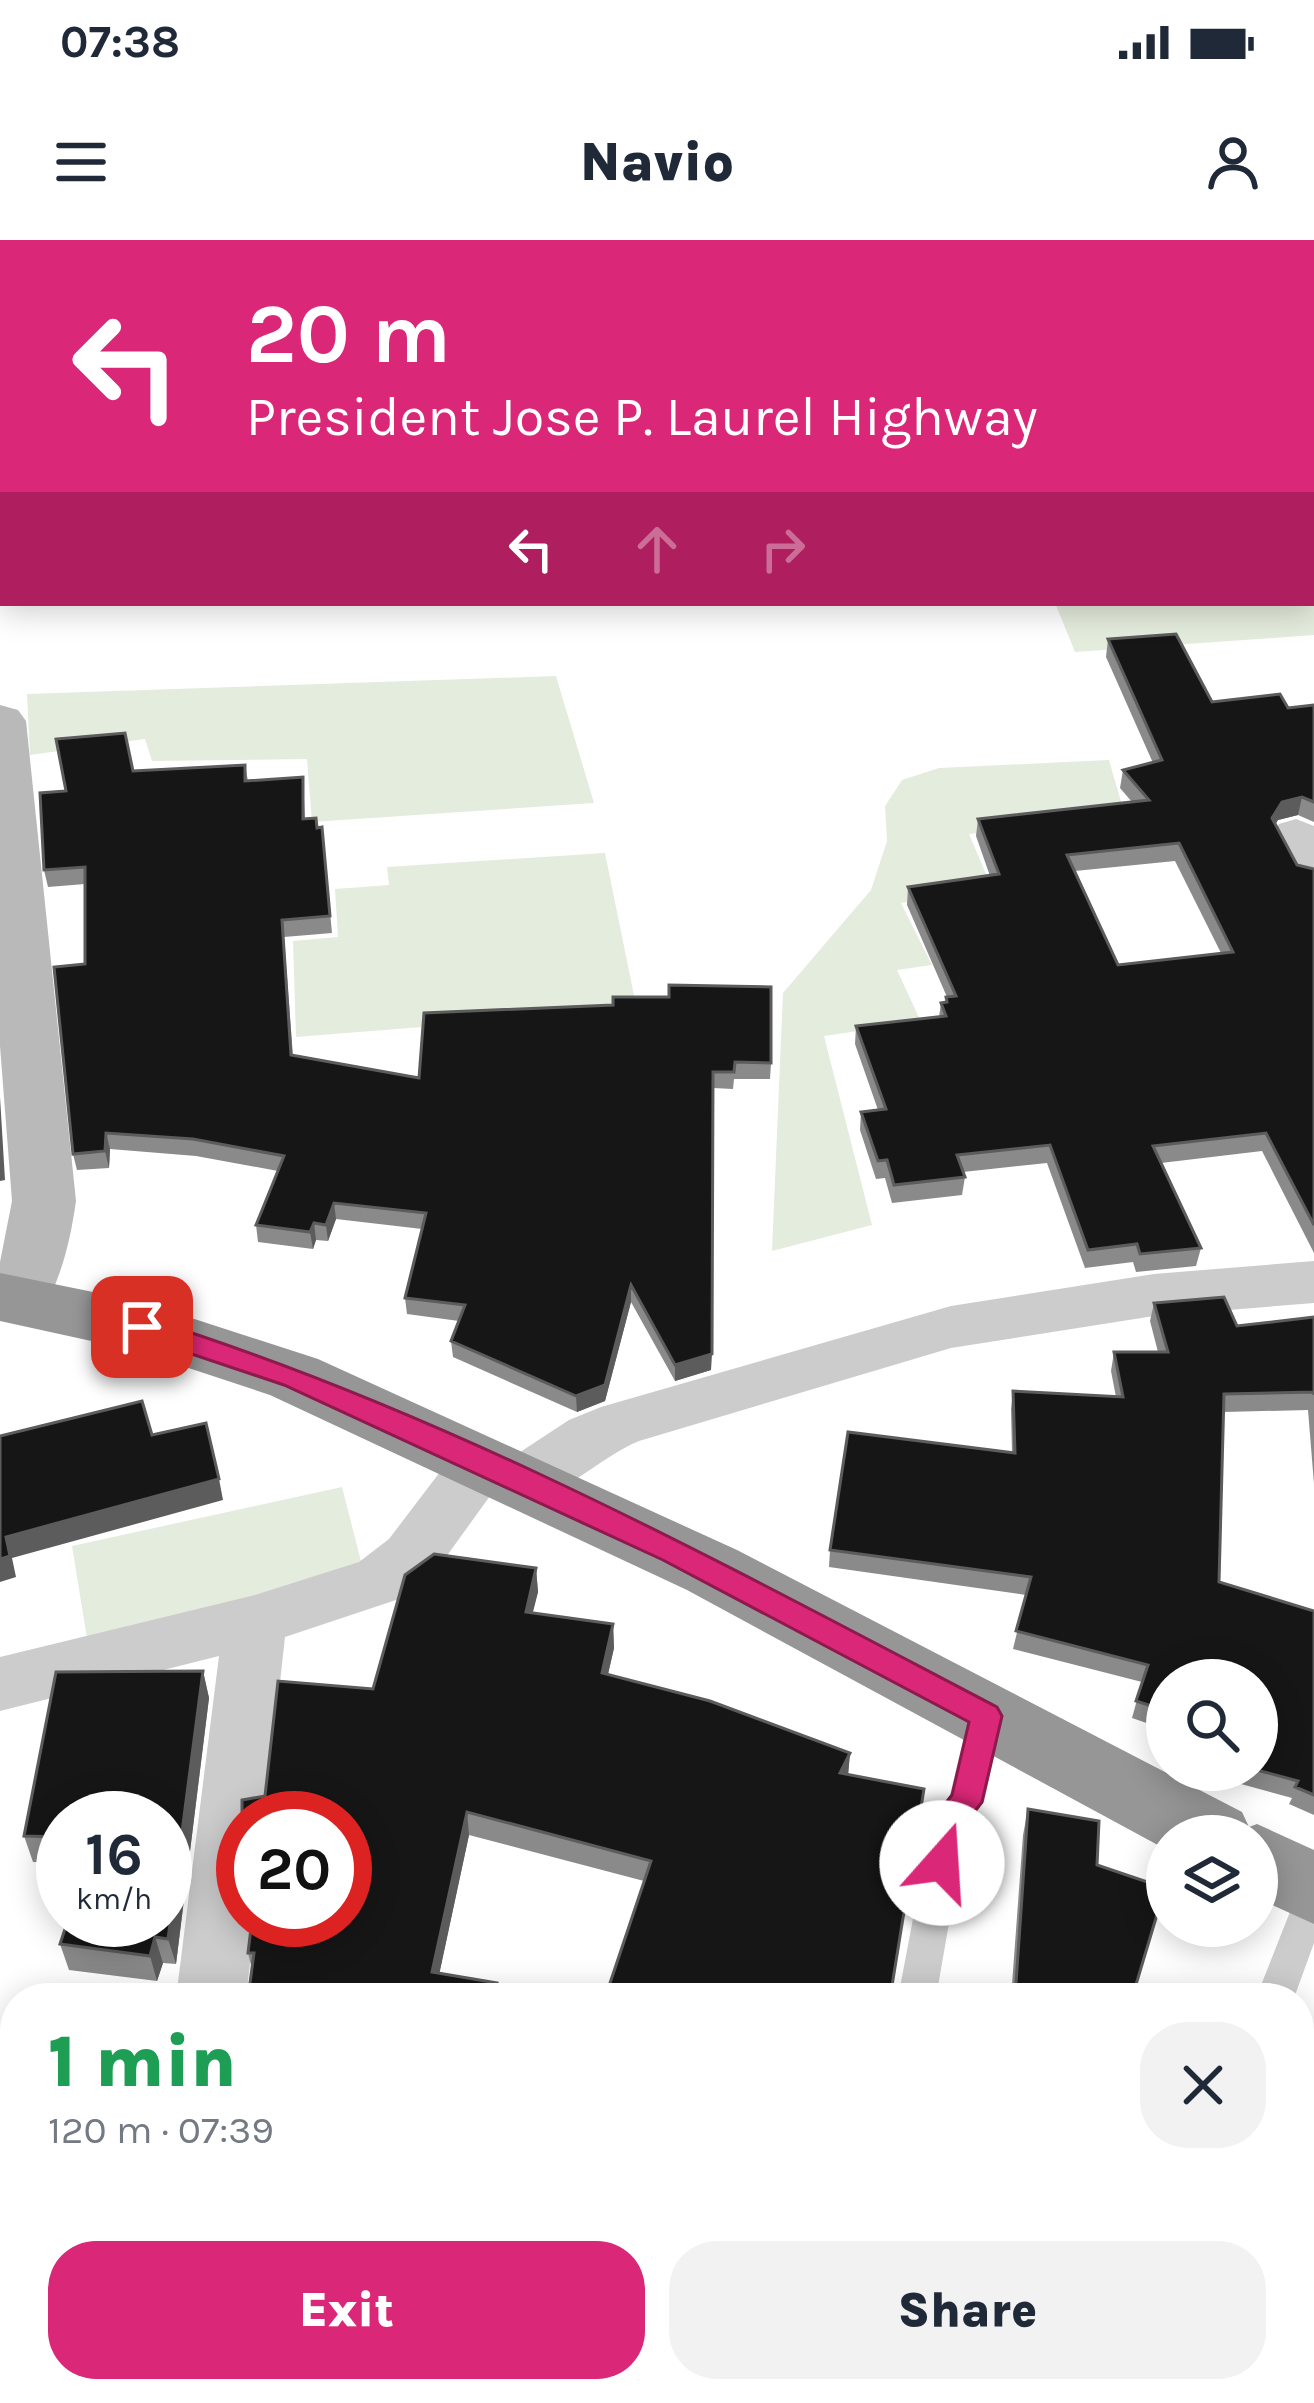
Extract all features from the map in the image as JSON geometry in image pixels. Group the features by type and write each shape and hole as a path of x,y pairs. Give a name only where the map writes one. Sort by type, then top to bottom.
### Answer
{"highway":[{"path":"9,1298 142,1327 272,1368 712,1570 1174,1815"},
{"path":"1278,1871 1314,1892"}],"street":[{"path":"0,722 44,1201 37,1252 9,1298"},
{"path":"0,1684 255,1621 380,1580 501,1473 622,1423 951,1327 1134,1298 1314,1282"},
{"path":"213,1983 255,1621"}],"lane":[{"path":"920,1983 950,1818 966,1802 986,1716"},
{"path":"1281,1983 1314,1892"}],"green space":[{"path":"1056,606 1314,606 1314,635 1075,652"},
{"path":"556,676 594,803 312,822 307,759 152,761 145,739 30,755 27,694"},
{"path":"1109,760 1126,819 969,834 1009,928 944,897 901,903 932,965 897,970 921,1022 824,1036 872,1225 772,1251 783,993 871,890 887,841 885,806 902,780 939,768"},
{"path":"605,853 637,1010 296,1037 293,941 338,937 335,889 389,885 387,867"},
{"path":"342,1487 365,1577 87,1638 72,1546"}],"building":[{"path":"1176,634 1212,702 1280,694 1288,708 1314,705 1314,802 1302,797 1282,802 1272,818 1297,865 1314,869 1314,1225 1266,1133 1153,1146 1201,1248 1140,1254 1137,1244 1088,1250 1050,1145 957,1155 965,1177 894,1185 887,1160 878,1161 861,1112 886,1109 856,1026 946,1016 941,1003 956,996 908,887 999,874 978,819 1149,800 1123,770 1162,760 1108,639","holes":["1179,843 1233,952 1118,965 1067,855"]},
{"path":"125,733 133,771 245,765 245,781 303,777 303,819 316,818 317,828 322,827 330,916 282,920 291,1055 419,1078 424,1013 613,1005 613,997 669,997 669,985 771,987 771,1063 735,1062 734,1072 713,1072 712,1354 675,1365 631,1285 605,1385 576,1396 451,1341 465,1305 405,1298 426,1213 334,1203 326,1225 314,1223 310,1232 256,1225 284,1156 193,1139 106,1133 105,1151 73,1154 54,967 85,964 85,867 44,870 40,793 66,791 56,739"},
{"path":"1224,1297 1237,1326 1314,1317 1314,1392 1224,1394 1219,1582 1314,1611 1314,1795 1295,1787 1298,1781 1278,1776 1278,1659 1146,1659 1146,1664 1016,1631 1031,1577 830,1550 848,1432 1015,1453 1013,1391 1123,1397 1114,1352 1168,1352 1154,1303"},
{"path":"142,1401 152,1435 206,1423 219,1479 6,1537 10,1556 0,1559 0,1436"},
{"path":"434,1554 536,1568 526,1612 613,1624 602,1673 710,1701 850,1753 840,1773 924,1789 892,1983 610,1983 651,1861 467,1812 432,1972 497,1983 250,1983 254,1953 248,1953 249,1947 372,1947 372,1791 266,1791 278,1681 373,1689 405,1575"},
{"path":"203,1671 187,1791 36,1791 36,1836 24,1836 56,1672"},
{"path":"1146,1671 1146,1704 1136,1701"},
{"path":"1028,1809 1099,1821 1097,1865 1146,1882 1147,1947 1136,1983 1016,1983"},
{"path":"82,1947 152,1947 150,1956"}],"route":[{"path":"142,1327 294,1377 674,1552 986,1716 966,1802 950,1818 942,1863"}]}
